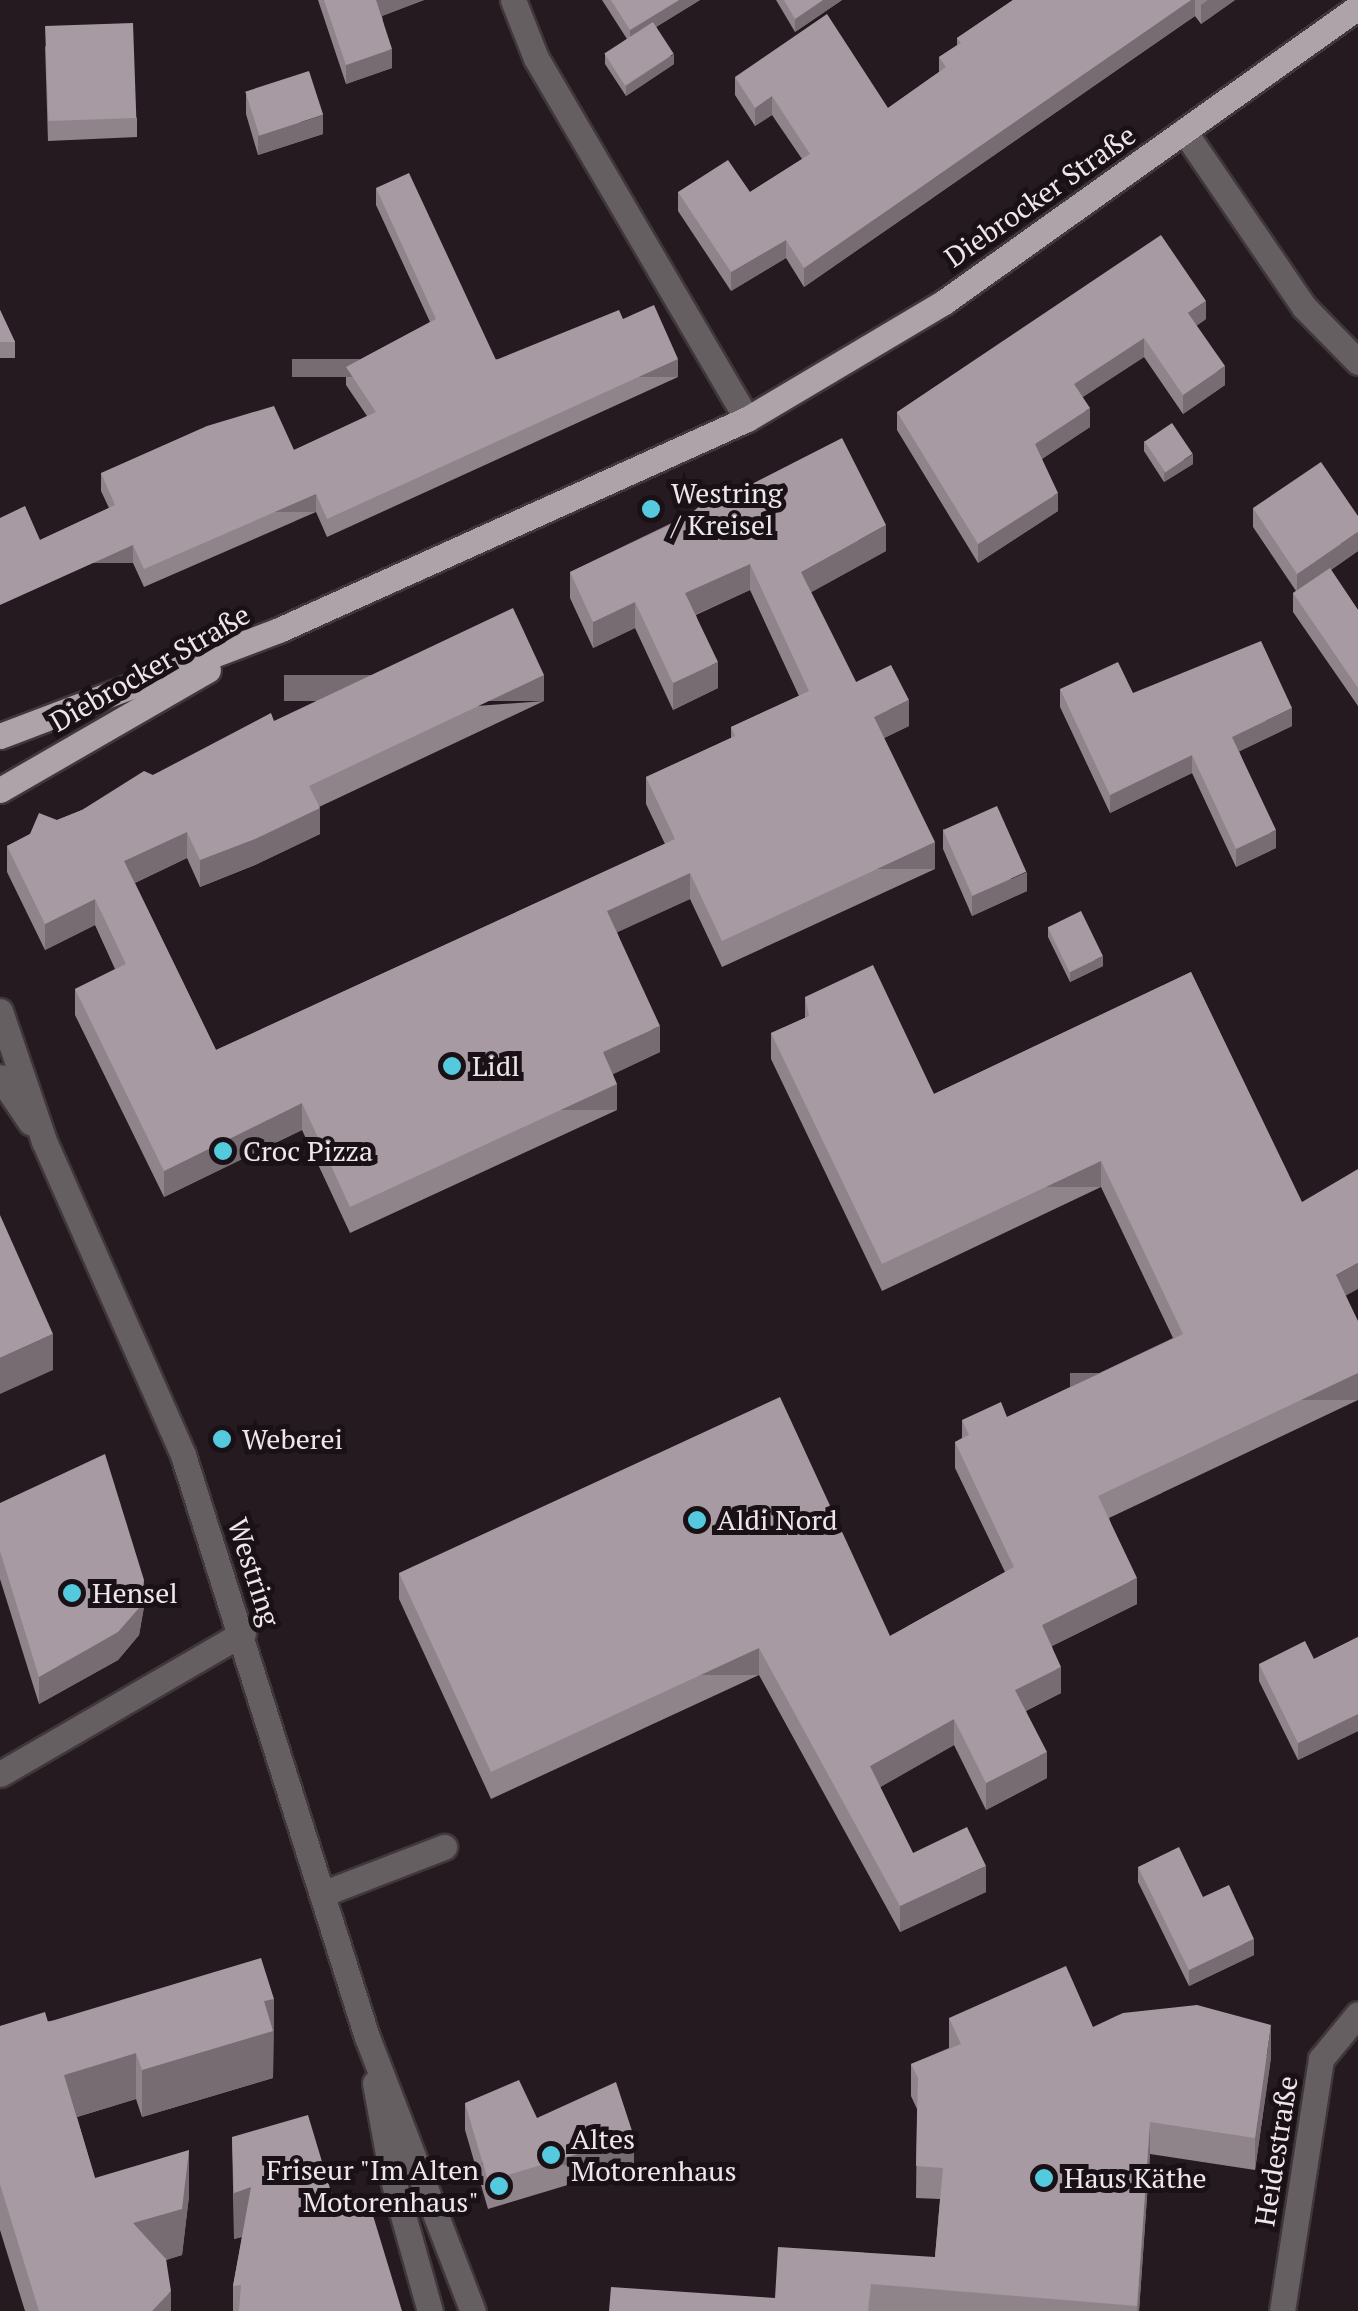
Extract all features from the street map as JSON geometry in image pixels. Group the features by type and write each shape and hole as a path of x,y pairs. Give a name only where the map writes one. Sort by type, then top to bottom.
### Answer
{"main road":[{"name":"Diebrocker Straße","path":"0,736 279,630 747,419 944,302 1358,7"},
{"name":"Diebrocker Straße","path":"0,790 279,630"}],"street":[{"path":"513,0 536,58 747,419"},
{"path":"1184,131 1304,308 1358,362"},
{"name":"Westring","path":"0,1011 44,1142 141,1348 243,1633 366,2037 473,2311"},
{"name":"Westring","path":"0,1077 44,1142"},
{"path":"0,1774 243,1633"},
{"path":"322,1894 444,1847"},
{"name":"Heidestraße","path":"1282,2311 1321,2060 1358,2014"},
{"name":"Westring","path":"366,2037 392,2176 430,2311"}],"building":[{"path":"324,0 376,0 392,49 346,65"},
{"path":"611,0 679,0 630,30"},
{"path":"784,0 823,0 795,19"},
{"path":"1013,0 1191,0 804,268 786,240 731,272 678,192 728,160 750,192 810,154 772,96 755,108 735,77 827,14 888,108 946,67 939,57 961,43 957,38"},
{"path":"653,22 674,54 625,85 604,54"},
{"path":"133,23 136,118 48,121 45,26"},
{"path":"309,71 323,115 259,135 245,92"},
{"path":"409,173 496,360 619,310 623,319 654,305 678,359 327,519 316,494 144,569 133,545 0,605 0,518 25,506 40,540 115,505 101,473 207,426 274,406 294,450 376,412 346,367 436,319 376,188"},
{"path":"1161,235 1206,301 1188,313 1225,366 1183,395 1144,338 1074,384 1090,408 1035,444 1058,493 978,544 897,412"},
{"path":"0,310 15,342 0,342"},
{"path":"1172,423 1193,454 1165,472 1145,441"},
{"path":"842,438 886,525 801,572 856,682 891,665 909,700 874,717 935,842 722,941 690,873 607,911 660,1026 603,1052 617,1084 350,1207 302,1103 164,1171 75,989 126,964 95,899 45,924 7,846 30,834 39,813 57,820 82,810 144,771 153,775 271,713 274,721 513,608 544,675 309,786 320,808 255,839 200,860 187,832 124,861 216,1050 675,839 646,777 735,736 731,727 809,691 750,564 685,593 718,662 673,683 635,602 593,622 570,572 687,517 718,490 732,485 738,491"},
{"path":"1321,462 1358,516 1358,532 1297,574 1253,508"},
{"path":"1330,568 1358,610 1358,688 1293,593"},
{"path":"1261,641 1292,708 1232,737 1276,830 1236,849 1192,755 1110,795 1060,689 1118,662 1133,693"},
{"path":"997,806 1026,872 972,896 943,830"},
{"path":"1081,911 1103,956 1070,972 1048,927"},
{"path":"873,965 934,1094 1191,972 1302,1202 1358,1169 1358,1263 1336,1275 1358,1321 1358,1373 1098,1496 1137,1578 1042,1625 1061,1667 1015,1690 1047,1752 986,1783 954,1719 870,1766 913,1853 967,1827 986,1866 900,1906 759,1648 491,1772 399,1573 780,1397 890,1636 1014,1567 955,1442 969,1435 962,1420 1001,1402 1007,1417 1183,1334 1101,1161 882,1264 771,1033 809,1016 805,997"},
{"path":"0,1215 53,1334 0,1358"},
{"name":"Hensel","path":"105,1454 144,1580 139,1608 118,1632 39,1677 0,1551 0,1503"},
{"path":"1358,1637 1358,1714 1298,1743 1259,1664 1305,1641 1314,1659"},
{"path":"1179,1847 1203,1897 1229,1885 1254,1939 1189,1970 1138,1867"},
{"path":"261,1958 274,1999 264,2001 273,2031 142,2070 136,2053 64,2075 95,2178 189,2150 182,2209 133,2223 166,2259 171,2291 152,2311 39,2311 0,2184 0,2026 45,2012 48,2022"},
{"path":"1066,1966 1093,2027 1123,2013 1197,2005 1271,2025 1255,2138 1150,2122 1137,2306 871,2284 868,2311 609,2311 611,2287 775,2298 778,2247 935,2257 943,2168 916,2166 918,2078 911,2064 961,2044 949,2018"},
{"path":"519,2080 537,2118 616,2082 634,2137 488,2181 465,2103"},
{"path":"308,2115 335,2205 368,2199 402,2311 239,2311 241,2285 233,2286 251,2187 234,2193 232,2137"}],"place":[{"name":"Westring / Kreisel","path":"651,509"},
{"name":"Lidl","path":"452,1066"},
{"name":"Croc Pizza","path":"223,1151"},
{"name":"Weberei","path":"222,1439"},
{"name":"Aldi Nord","path":"697,1520"},
{"name":"Hensel","path":"72,1593"},
{"name":"Altes Motorenhaus","path":"551,2155"},
{"name":"Haus Käthe","path":"1044,2178"},
{"name":"Friseur \"Im Alten Motorenhaus\"","path":"499,2186"}]}
